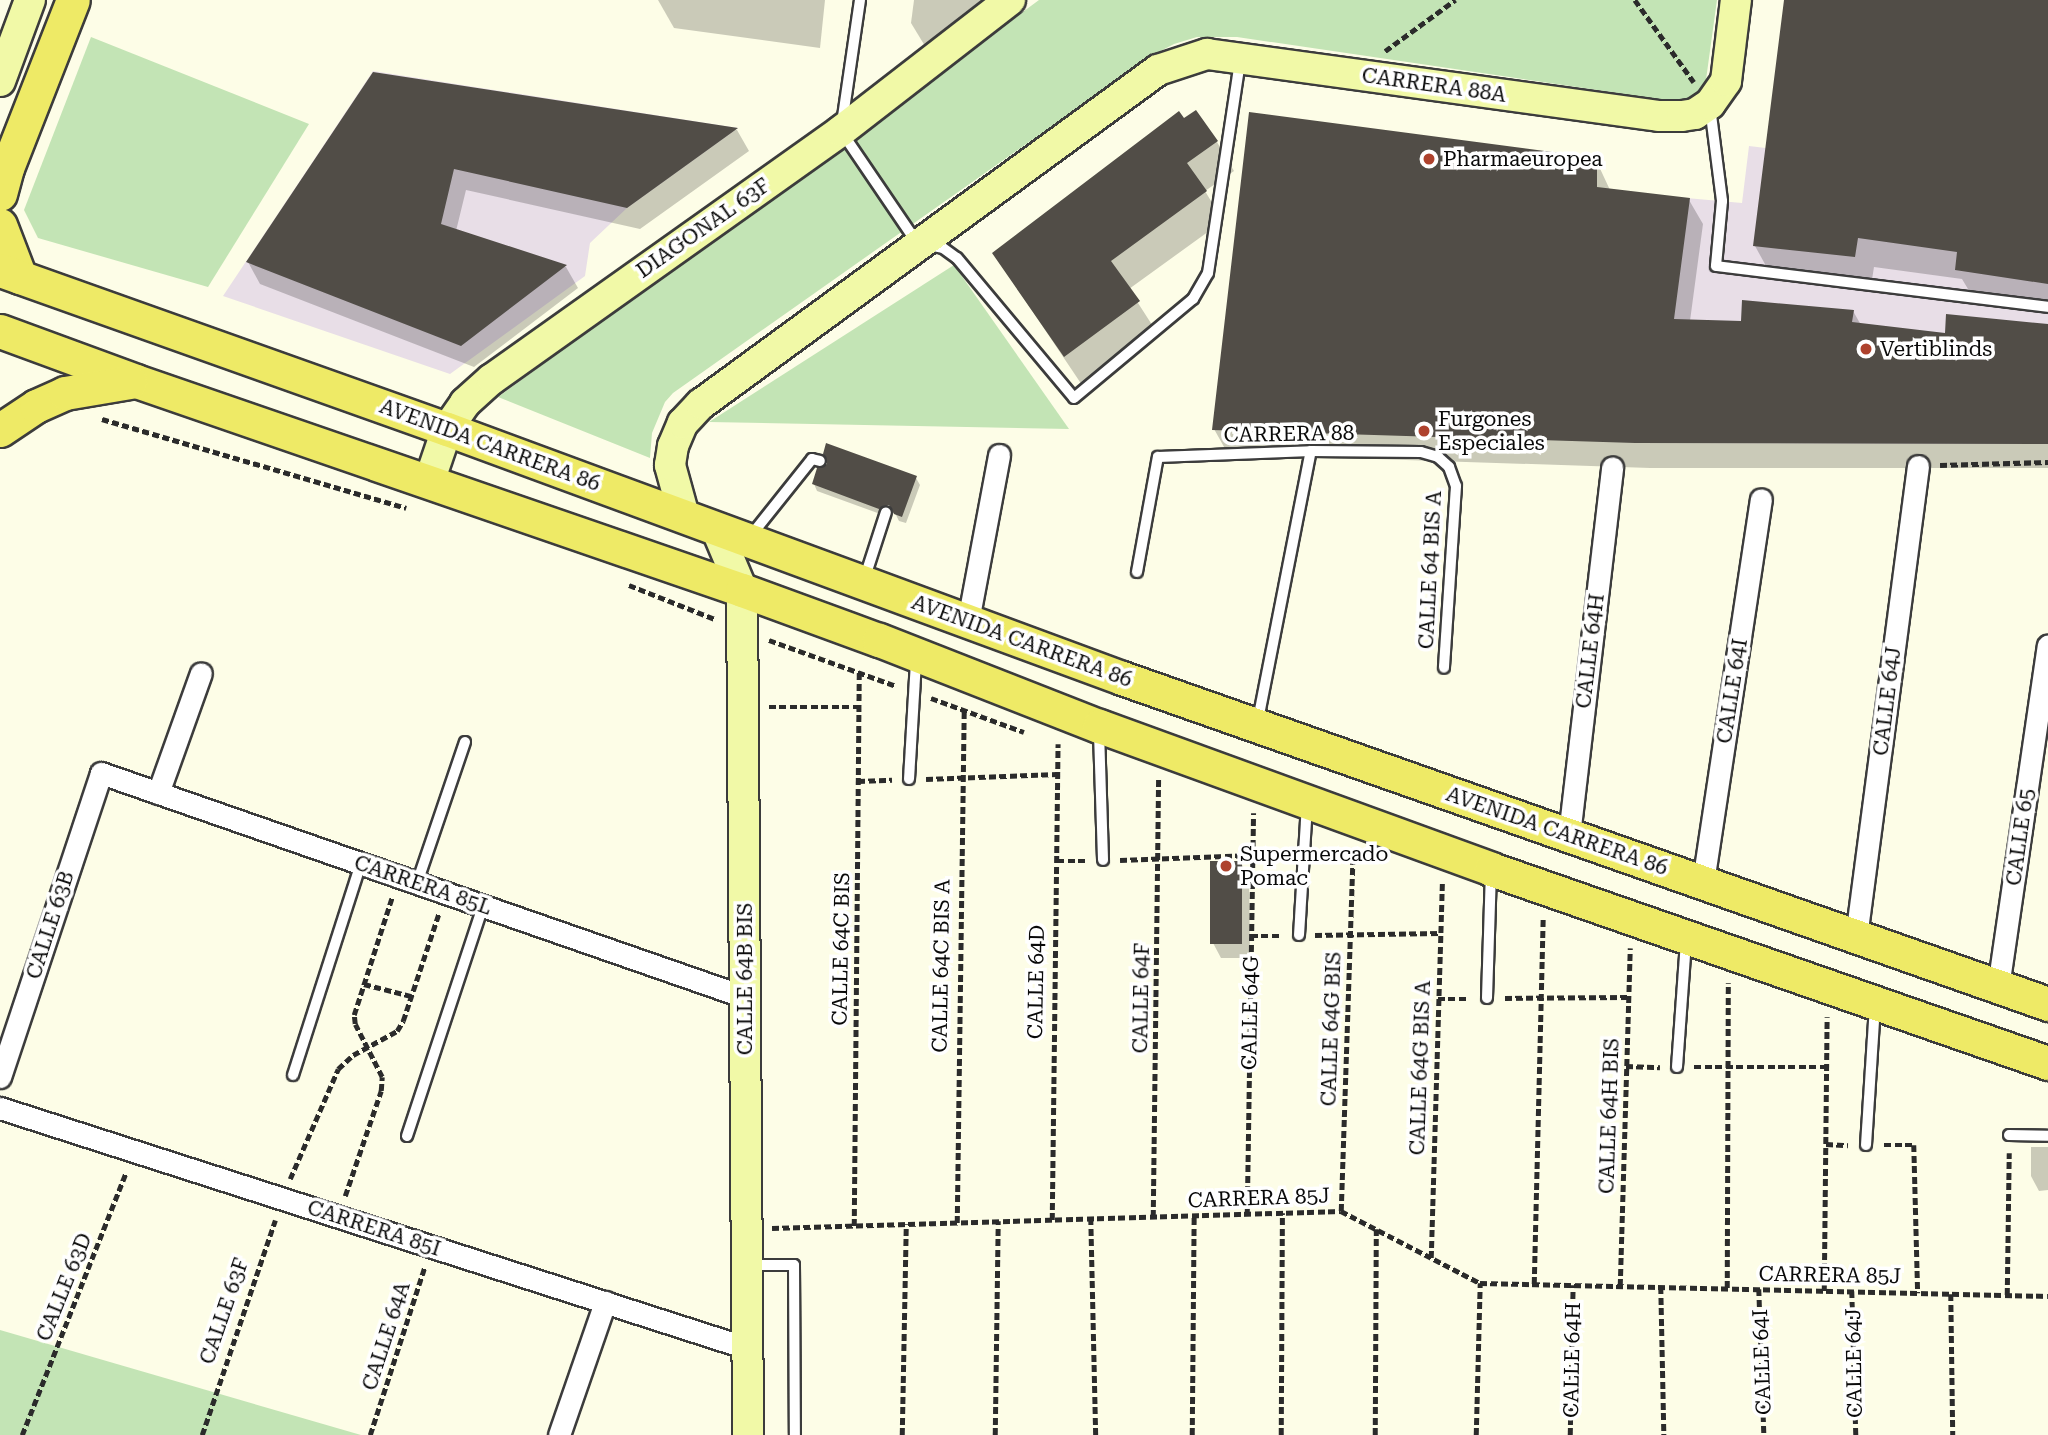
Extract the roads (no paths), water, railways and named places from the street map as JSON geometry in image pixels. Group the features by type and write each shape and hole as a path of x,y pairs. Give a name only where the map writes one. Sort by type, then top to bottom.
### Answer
{"main road":[{"path":"0,194 7,168 73,0"},
{"path":"0,225 10,273"},
{"name":"AVENIDA CARRERA 86","path":"10,273 447,429 1256,726 2048,1004"},
{"path":"0,331 136,381 742,590 916,654 1099,726 1491,869 2048,1063"},
{"path":"0,430 36,405 65,393 136,381"}],"street":[{"path":"0,81 30,0"},
{"name":"DIAGONAL 63F","path":"429,482 447,429 465,403 492,379 841,131 1010,0"},
{"path":"1710,104 1726,81 1736,0"},
{"name":"CARRERA 88A","path":"917,243 1158,70 1207,54 1658,116 1695,114 1710,104"},
{"path":"684,516 670,465 673,446 683,423 701,404 917,243"},
{"path":"968,621 999,456"},
{"name":"CALLE 64J","path":"1856,937 1918,466"},
{"name":"CALLE 64H","path":"1569,835 1612,468"},
{"name":"CALLE 64I","path":"1703,882 1761,499"},
{"name":"CALLE 64B BIS","path":"716,528 742,590 748,1435"},
{"name":"CALLE 65","path":"1998,986 2048,646"},
{"path":"158,793 201,673"},
{"name":"CARRERA 85L","path":"101,772 745,997"},
{"name":"CALLE 63B","path":"0,1077 101,772"},
{"name":"CARRERA 85I","path":"0,1108 747,1348"},
{"path":"558,1435 605,1302"}],"lane":[{"path":"860,0 841,131 917,243 943,248 957,258 1074,398 1193,299 1208,273 1241,58"},
{"path":"1710,104 1722,201 1716,266 2048,307"},
{"path":"1256,726 1311,451"},
{"name":"CARRERA 88","path":"1137,572 1158,457 1311,451 1421,452"},
{"name":"CALLE 64 BIS A","path":"1421,452 1438,457 1449,467 1456,486 1444,668"},
{"path":"748,540 812,459 820,461"},
{"path":"863,582 886,512"},
{"path":"909,779 916,654"},
{"path":"1099,726 1103,860"},
{"path":"408,879 465,742"},
{"path":"1299,935 1307,802"},
{"path":"293,1075 361,863"},
{"path":"1487,998 1491,869"},
{"path":"407,1136 483,906"},
{"path":"1677,1067 1686,938"},
{"path":"1866,1145 1875,1004"},
{"path":"2009,1135 2048,1136"},
{"path":"747,1265 794,1265 795,1435"}],"place":[{"name":"Pharmaeuropea","path":"1429,159"},
{"name":"Vertiblinds","path":"1866,349"},
{"name":"Furgones Especiales","path":"1424,431"},
{"name":"Supermercado Pomac","path":"1226,866"}]}
